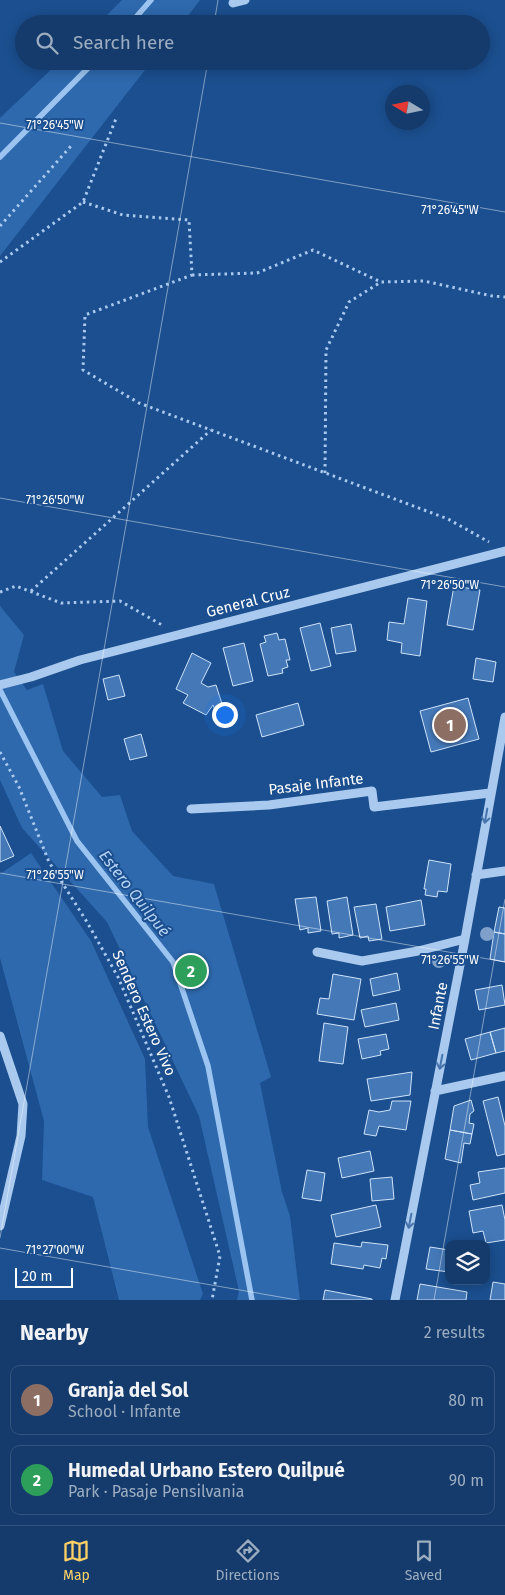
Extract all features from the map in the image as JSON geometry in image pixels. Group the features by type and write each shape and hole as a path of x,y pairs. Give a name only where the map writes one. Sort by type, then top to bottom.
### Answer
{"street":[{"path":"233,3 245,0"},
{"name":"General Cruz","path":"0,685 31,677 80,660 505,551"},
{"name":"Infante","path":"395,1300 465,940 505,717"},
{"name":"Pasaje Infante","path":"190,809 269,805 372,791 374,808 490,793"},
{"path":"476,875 505,871"},
{"path":"317,952 362,961 465,940"},
{"path":"0,1036 23,1104 21,1136 0,1226"},
{"path":"435,1091 505,1076"}],"path":[{"path":"0,262 83,202 116,116"},
{"path":"0,226 70,146"},
{"path":"83,202 123,215 188,220 192,275"},
{"path":"493,554 488,540 448,519 139,403 83,370 85,316 192,275 257,273 313,250 381,282 424,280 492,296 505,296"},
{"path":"325,473 326,350 349,302 381,282"},
{"path":"31,591 211,430"},
{"path":"0,592 16,586 61,603 120,601 163,625 173,636"},
{"name":"Sendero Estero Vivo","path":"0,752 18,787 48,862 87,922 118,977 169,1097 220,1256 212,1300"}],"shaded area":[{"path":"122,0 200,0 189,15 107,15"},
{"path":"51,70 145,70 0,256 0,118"},
{"path":"0,606 24,635 14,672 27,690 43,684 63,751 102,797 120,795 132,831 173,876 214,884 271,1077 260,1083 282,1192 290,1216 300,1300 237,1300 239,1291 199,1116 107,922 22,828 0,780"},
{"path":"31,853 91,941 145,1059 148,1127 203,1294 200,1300 119,1300 93,1197 42,1180 44,1121 0,958 0,874"}],"building":[{"path":"454,586 480,590 473,630 447,625"},
{"path":"408,598 427,601 420,656 401,653 402,643 387,640 389,622 404,624"},
{"path":"320,623 331,666 311,671 300,628"},
{"path":"351,624 356,651 336,654 331,628"},
{"path":"277,633 279,640 285,639 290,660 286,660 288,667 282,669 283,673 268,676 260,644 266,642 264,636"},
{"path":"244,643 253,681 233,686 223,648"},
{"path":"192,653 211,663 201,683 208,687 216,685 223,707 215,710 213,705 206,715 183,703 188,695 176,689"},
{"path":"476,658 496,662 493,682 473,679"},
{"path":"119,675 125,696 108,700 103,679"},
{"path":"468,698 479,739 431,752 420,711"},
{"path":"298,703 304,725 262,737 256,715"},
{"path":"141,734 147,756 130,760 124,739"},
{"path":"0,826 14,856 0,862"},
{"path":"429,860 451,864 447,892 438,891 437,897 425,895 426,889 424,889"},
{"path":"316,897 321,931 308,933 308,928 300,930 295,899"},
{"path":"347,897 353,935 339,938 339,933 332,934 327,901"},
{"path":"421,900 425,925 390,931 386,907"},
{"path":"376,904 382,939 369,941 368,936 360,938 354,907"},
{"path":"499,907 505,908 505,934 494,932"},
{"path":"494,932 505,934 505,962 490,959"},
{"path":"397,973 400,990 373,996 370,979"},
{"path":"333,974 361,979 354,1020 317,1014 320,998 329,999"},
{"path":"502,985 505,1005 479,1010 475,990"},
{"path":"396,1003 399,1020 365,1027 361,1010"},
{"path":"324,1023 348,1027 343,1064 319,1061"},
{"path":"505,1028 505,1051 496,1053 490,1032"},
{"path":"490,1032 496,1053 471,1060 465,1039"},
{"path":"386,1034 389,1049 380,1051 381,1055 362,1059 358,1039"},
{"path":"412,1072 410,1095 371,1101 367,1079"},
{"path":"498,1097 505,1126 505,1154 497,1156 483,1101"},
{"path":"471,1100 474,1111 470,1114 469,1123 474,1124 472,1134 450,1130 454,1106"},
{"path":"392,1101 411,1101 406,1130 379,1126 376,1136 364,1134 369,1110 379,1112 390,1110"},
{"path":"450,1130 472,1134 470,1144 464,1143 461,1163 445,1159"},
{"path":"370,1151 374,1171 342,1178 338,1158"},
{"path":"505,1168 505,1193 473,1200 470,1185 480,1183 478,1172"},
{"path":"307,1170 325,1173 321,1201 302,1198"},
{"path":"392,1177 394,1199 372,1201 370,1179"},
{"path":"376,1205 381,1227 336,1237 331,1215"},
{"path":"502,1205 505,1220 505,1240 490,1242 490,1240 485,1240 483,1231 473,1233 469,1211"},
{"path":"362,1242 388,1245 386,1259 382,1258 380,1268 364,1265 363,1269 331,1264 334,1243 361,1247"},
{"path":"430,1247 445,1249 445,1271 426,1269"},
{"path":"493,1282 505,1284 505,1300 490,1300"},
{"path":"420,1284 467,1292 466,1300 417,1300"},
{"path":"325,1290 372,1299 372,1300 323,1300"}],"waterway":[{"name":"Estero Quilpué","path":"138,15 151,0"},
{"name":"Estero Quilpué","path":"0,157 86,70"},
{"name":"Estero Quilpué","path":"0,690 77,841 173,962 208,1066 252,1300"}],"place":[{"name":"Granja del Sol","path":"450,725"},
{"name":"Humedal Urbano Estero Quilpué","path":"191,971"}]}
